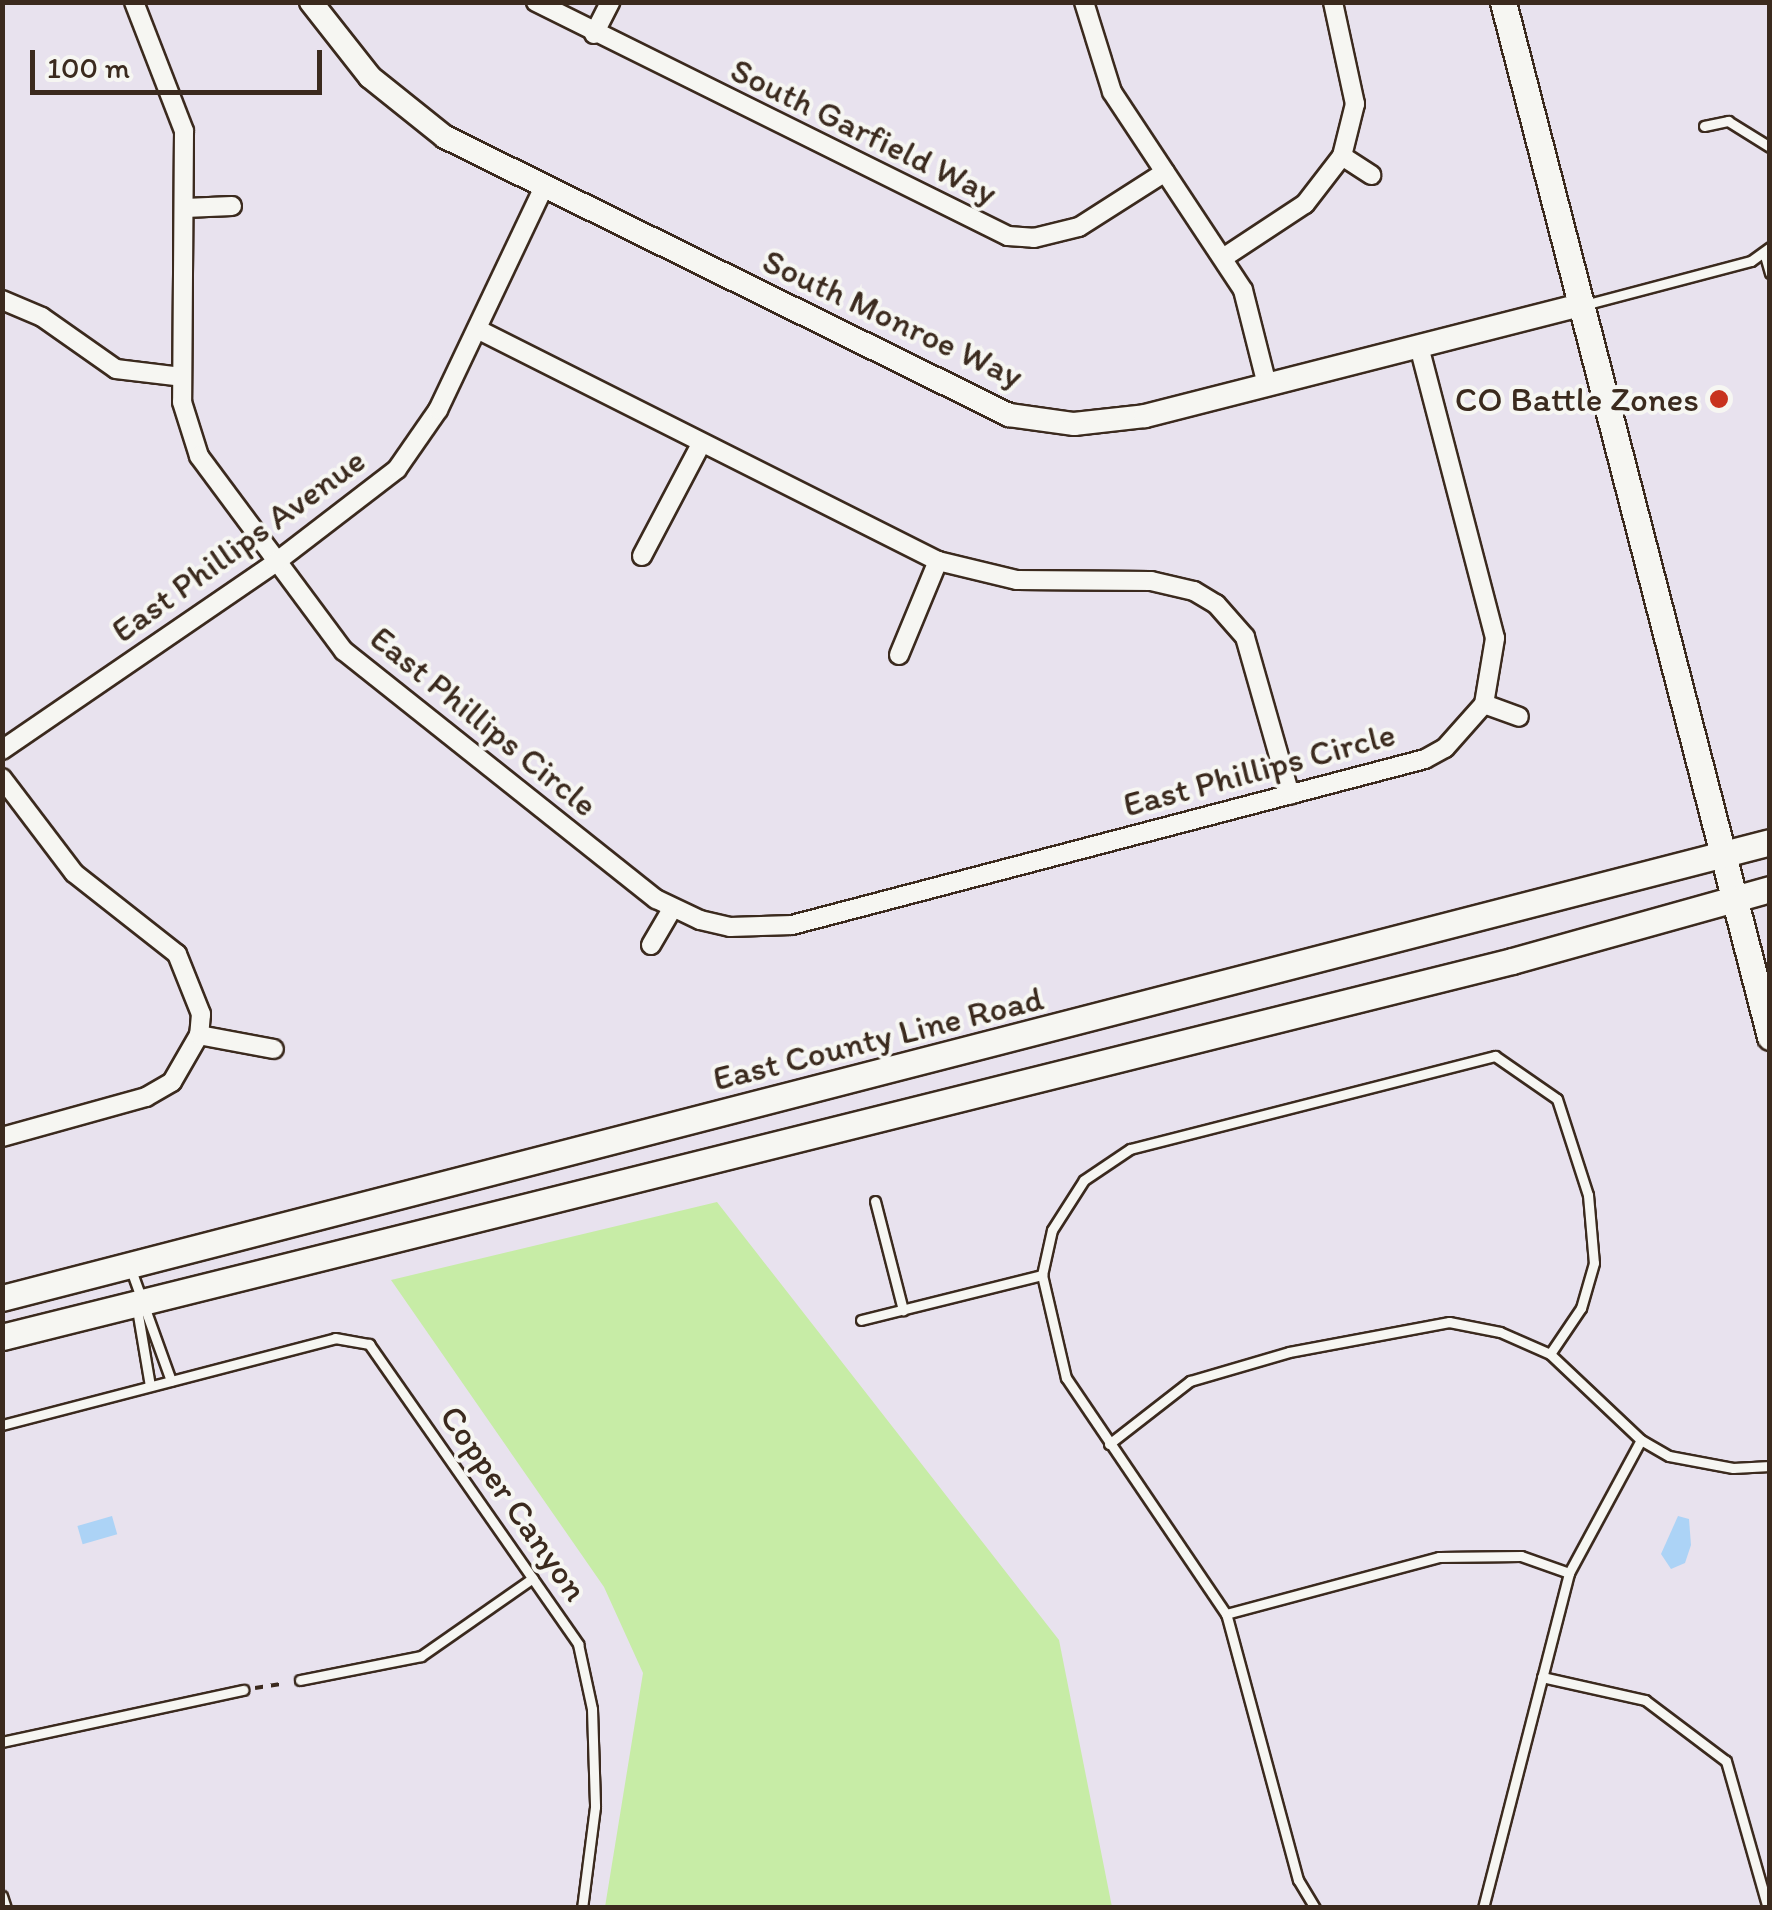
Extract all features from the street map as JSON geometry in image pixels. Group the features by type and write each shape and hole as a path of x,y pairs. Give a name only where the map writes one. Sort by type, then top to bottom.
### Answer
{"main road":[{"path":"1503,2 1770,1037"},
{"name":"East County Line Road","path":"2,1298 1770,842"},
{"path":"2,1337 1512,960 1770,889"}],"street":[{"name":"East Phillips Circle","path":"134,2 178,105 186,149 182,376 188,428 199,456 344,652 672,908 730,927 792,925 1425,759 1464,733 1484,704"},
{"name":"South Monroe Way","path":"311,2 370,77 409,112 477,156 1010,415 1109,422 1581,306"},
{"name":"South Garfield Way","path":"536,2 1008,236 1034,238 1079,227 1165,172"},
{"path":"594,34 610,2"},
{"path":"1084,2 1112,92 1222,258 1251,312 1267,384"},
{"path":"1222,258 1305,204 1342,156 1354,104 1334,2"},
{"path":"1342,156 1371,175"},
{"name":"East Phillips Avenue","path":"2,750 275,563 397,469 438,410 544,187"},
{"path":"185,208 232,206"},
{"path":"2,300 42,318 116,369 182,376"},
{"path":"477,328 938,561 1054,584 1172,584 1216,604 1253,655 1290,795"},
{"path":"1419,347 1495,638 1484,704 1519,717"},
{"path":"642,556 701,444"},
{"path":"899,656 938,561"},
{"path":"2,778 74,873 176,954 197,991 199,1035 172,1082 146,1097 2,1137"},
{"path":"651,945 672,908"},
{"path":"199,1035 274,1048"}],"lane":[{"path":"1704,126 1728,121 1770,148"},
{"path":"1581,306 1766,250 1770,273"},
{"path":"1315,1908 1298,1880 1226,1614 1066,1378 1042,1275 1052,1230 1084,1180 1130,1149 1494,1056 1558,1098 1588,1195 1594,1262 1581,1308 1550,1354"},
{"path":"875,1201 903,1310"},
{"path":"129,1264 139,1302 136,1328 150,1386"},
{"path":"861,1320 1042,1275"},
{"path":"139,1302 154,1322 171,1381"},
{"path":"1109,1444 1190,1381 1299,1350 1449,1322 1500,1332 1550,1354 1640,1440 1670,1456 1732,1468 1770,1466"},
{"name":"Copper Canyon","path":"2,1424 335,1338 369,1344 575,1636 592,1709 595,1808 582,1908"},
{"path":"1483,1908 1570,1573 1640,1440"},
{"path":"1226,1614 1439,1557 1520,1556 1570,1573"},
{"path":"300,1680 421,1656 532,1578"},
{"path":"1542,1677 1645,1700 1726,1761 1768,1908"},
{"path":"2,1742 243,1690"},
{"path":"2,1896 6,1908"}],"path":[{"path":"243,1690 300,1680"}],"green space":[{"path":"717,1202 1059,1640 1112,1907 605,1907 643,1673 604,1587 391,1280"}],"water":[{"path":"112,1516 117,1534 83,1544 77,1526"},
{"path":"1678,1516 1689,1519 1691,1545 1685,1563 1671,1569 1661,1554"}],"place":[{"name":"CO Battle Zones","path":"1719,399"}]}
